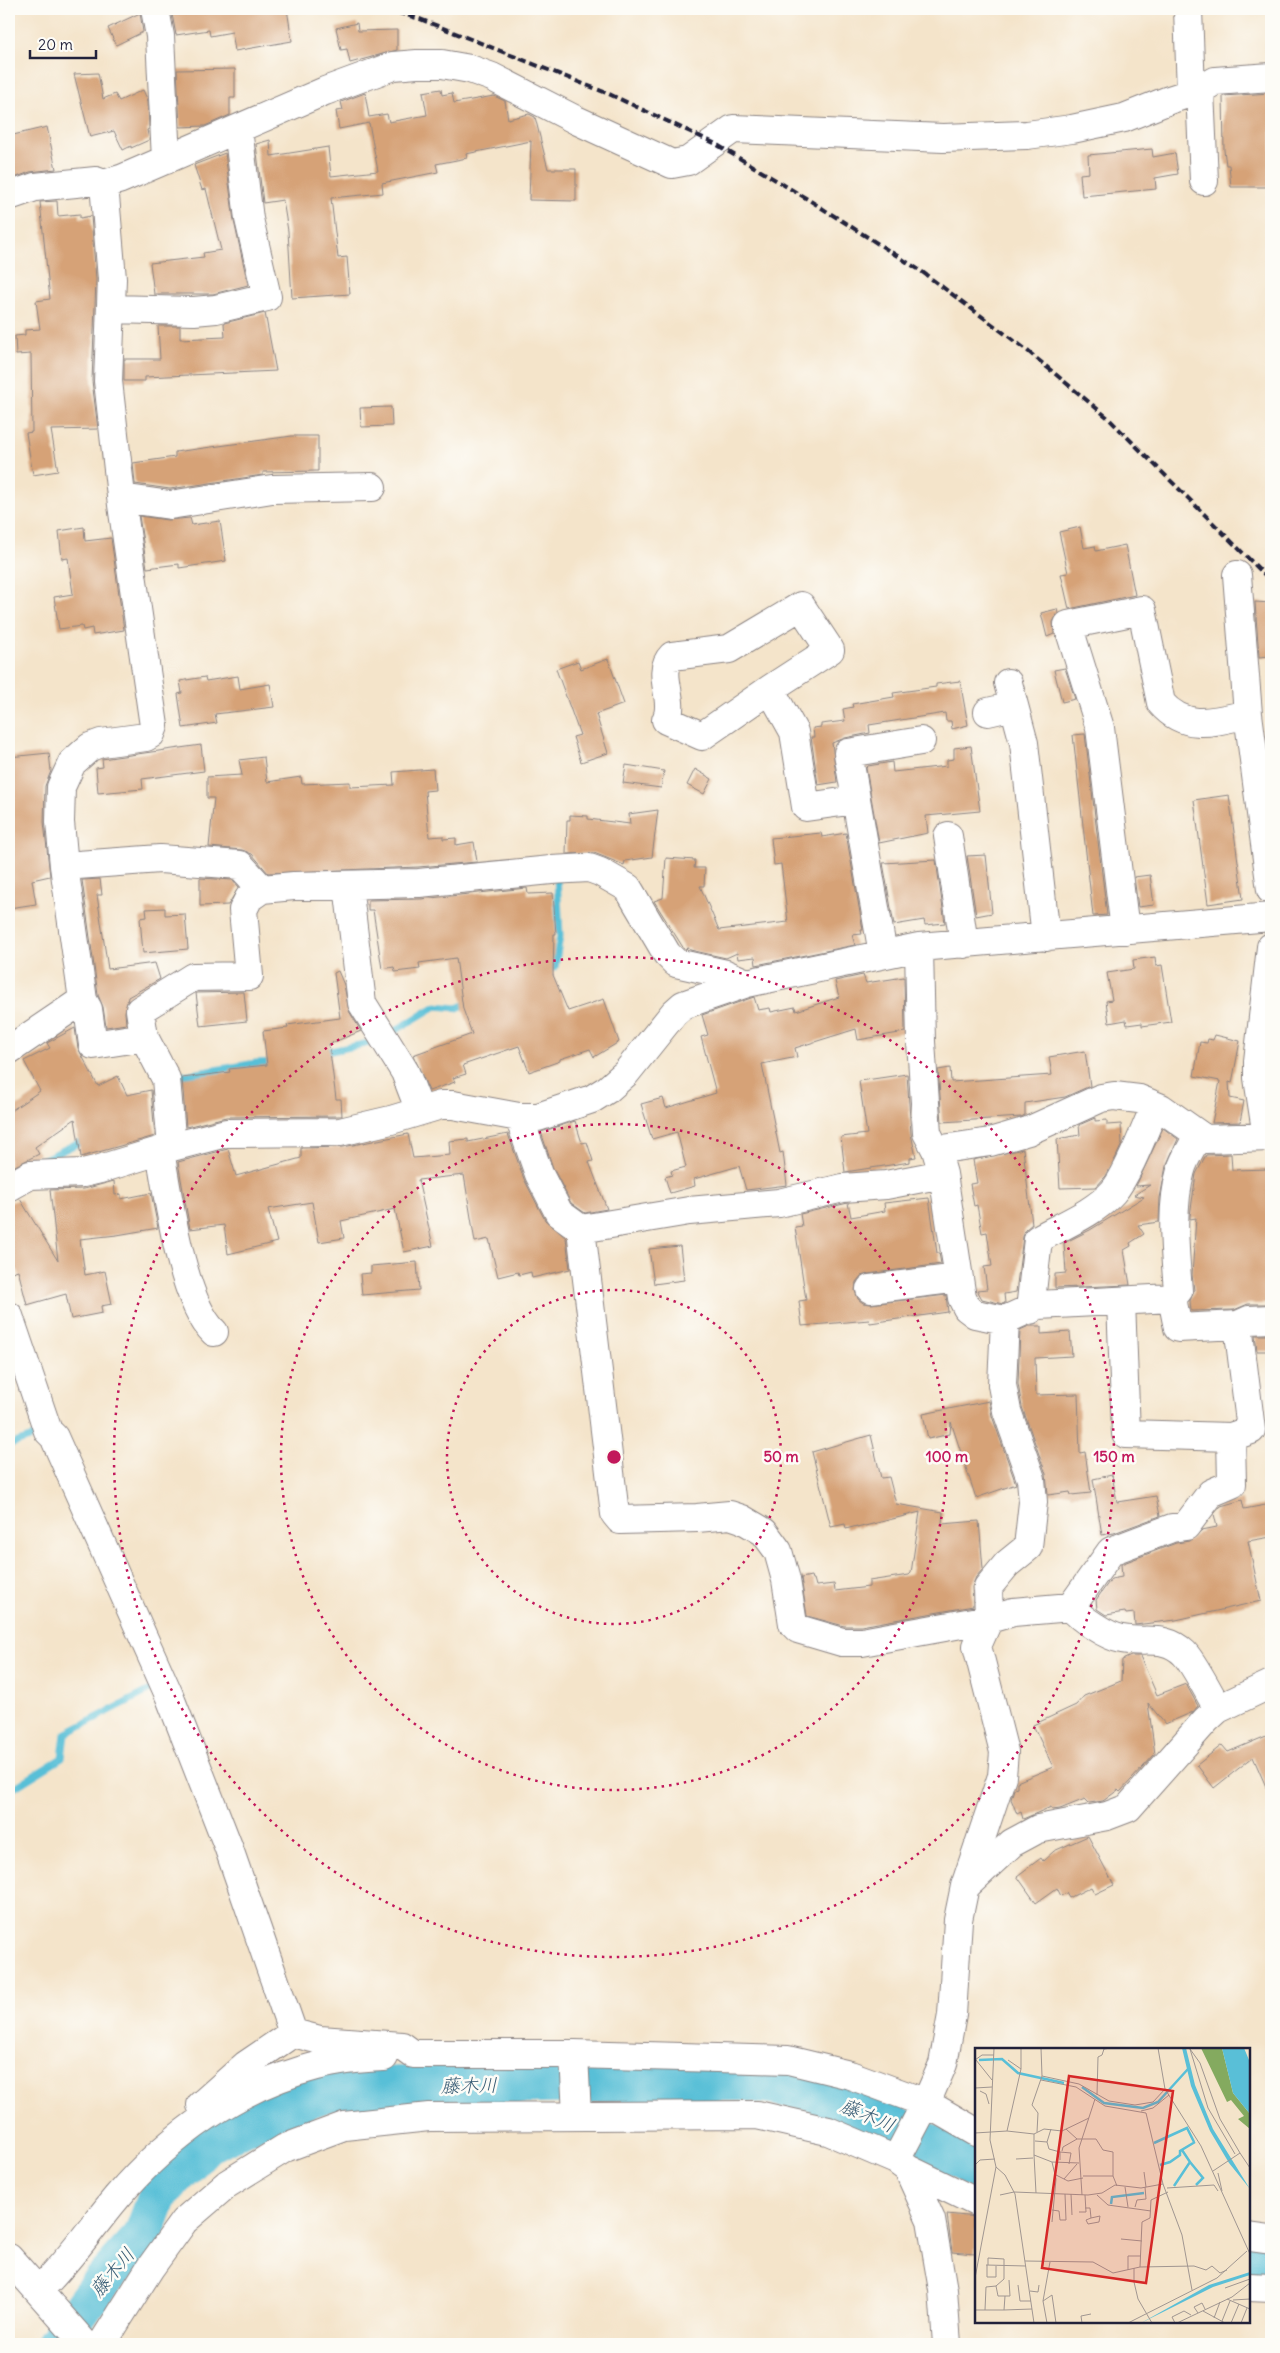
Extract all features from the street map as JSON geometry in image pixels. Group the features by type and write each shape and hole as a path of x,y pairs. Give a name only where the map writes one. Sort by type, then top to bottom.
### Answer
{"street":[{"path":"155,9 160,36 166,160"},
{"path":"1188,9 1204,181"},
{"path":"9,196 35,187 96,181 104,184 166,160 361,77 394,66 417,64 460,68 492,77 585,124 672,164 688,161 733,129 943,138 1027,135 1072,129 1124,118 1196,92 1215,80 1271,77"},
{"path":"111,309 194,311 216,309 267,297 249,219 238,128"},
{"path":"104,184 112,279 108,381 121,498 154,726 151,734 146,737 101,743 90,747 72,763 61,787 60,801 64,866 83,1000 88,1009 93,1045 144,1037"},
{"path":"121,498 170,505 272,489 372,487"},
{"path":"1237,575 1248,714 1271,890"},
{"path":"801,606 830,650 770,689 702,736 666,720 671,711 665,666 672,656 729,649 801,606"},
{"path":"1125,930 1100,728 1068,625 1142,610 1161,703 1168,711 1178,718 1207,723 1248,714"},
{"path":"770,689 794,732 806,807 856,800"},
{"path":"988,712 1011,694 1024,744 1046,937"},
{"path":"883,954 848,753 921,741"},
{"path":"948,836 964,944"},
{"path":"64,866 160,859 240,865 262,889"},
{"path":"214,1332 201,1318 184,1270 166,1149 166,1079 144,1037 140,1010 177,985 193,977 249,976 243,910 249,898 262,889 294,886 418,883 589,868 628,888 667,954 676,963 726,974 747,983"},
{"path":"348,885 362,1003 405,1072 420,1111"},
{"path":"9,1187 30,1175 83,1173 226,1133 340,1132 453,1104 519,1117 538,1117 592,1098 608,1089 626,1073 683,1005 747,983 919,947 1271,917"},
{"path":"919,947 927,1133 940,1162 962,1298 967,1308 975,1314 1005,1320 1038,1305 1045,1304 1172,1298 1178,1291 1174,1247 1177,1188 1181,1169 1198,1135"},
{"path":"519,1117 539,1174 559,1213 572,1224 581,1228 689,1211 779,1202 843,1188 886,1185 990,1142 1028,1131 1101,1098 1126,1096 1155,1106 1198,1135 1212,1140 1269,1137 1258,1078 1258,1061 1271,947"},
{"path":"9,1050 83,1000"},
{"path":"1030,1310 1038,1239 1087,1212 1111,1194 1121,1180 1155,1106"},
{"path":"581,1228 615,1514 620,1520 697,1518 730,1514 742,1519 764,1532 778,1551 786,1580 793,1624 798,1629 842,1642 862,1642 989,1619 1013,1612 1071,1607 1111,1551 1172,1528 1186,1526 1211,1493 1232,1484 1251,1433 1238,1325"},
{"path":"870,1289 959,1278"},
{"path":"1172,1298 1178,1328 1238,1325 1248,1320 1271,1319"},
{"path":"1121,1301 1126,1434 1251,1433"},
{"path":"9,1316 48,1431 54,1437 169,1695 228,1846 292,2033"},
{"path":"947,2344 943,2290 931,2220 902,2161 943,2064 952,2015 958,1920 965,1886 1002,1776 1004,1752 978,1646 989,1619 988,1587 1007,1564 1028,1547 1032,1510 1028,1468 1007,1411 1002,1385 1005,1320"},
{"path":"1071,1607 1079,1617 1113,1636 1124,1640 1165,1641 1184,1653 1218,1709"},
{"path":"965,1886 1012,1843 1038,1829 1107,1816 1128,1808 1218,1709 1271,1684"},
{"path":"170,2144 180,2123 246,2066 292,2033 320,2040 402,2046 413,2054"},
{"path":"46,2298 55,2274 118,2196 170,2144 208,2114 256,2087 317,2066 364,2058 413,2054 574,2054 788,2060 850,2075 975,2132"},
{"path":"574,2054 577,2116"},
{"path":"102,2344 150,2268 184,2221 226,2184 285,2148 344,2126 430,2117 757,2116 828,2131 902,2161 975,2201"},
{"path":"1250,2237 1271,2240"},
{"path":"9,2258 85,2344"},
{"path":"1250,2287 1271,2288"}],"building":[{"path":"171,9 287,9 292,41 235,51 232,32 210,36 209,30 176,35"},
{"path":"140,13 143,32 116,45 108,28"},
{"path":"357,23 358,31 397,30 397,50 350,63 347,49 341,50 336,28"},
{"path":"235,69 235,98 230,98 230,115 205,126 180,127 177,70"},
{"path":"98,73 103,99 115,94 119,101 143,90 148,101 149,129 147,130 149,140 123,150 114,131 90,137 74,74"},
{"path":"441,89 442,95 452,93 454,103 494,96 505,101 508,119 529,114 535,117 548,169 576,169 576,201 529,200 531,141 466,154 467,158 436,164 438,172 382,183 383,193 331,198 338,258 347,257 350,294 292,298 288,231 283,200 263,203 256,144 270,140 271,156 328,147 331,176 378,171 369,123 339,129 336,111 343,110 341,102 365,93 369,117 387,114 389,122 427,115 423,92"},
{"path":"1271,93 1271,187 1231,187 1229,165 1226,165 1224,150 1223,96"},
{"path":"47,127 56,169 30,172 9,180 9,136"},
{"path":"1152,149 1153,157 1175,153 1178,174 1155,178 1156,189 1082,196 1080,174 1089,173 1088,155"},
{"path":"225,153 234,221 248,285 213,294 154,294 150,263 204,257 203,253 221,250 206,189 202,190 194,165"},
{"path":"57,201 58,216 80,214 80,218 91,216 96,279 92,381 98,429 51,430 58,471 33,475 26,433 32,432 31,354 16,355 15,336 25,335 25,330 40,329 36,301 50,299 40,202"},
{"path":"265,313 276,371 145,377 145,381 124,381 124,359 160,359 158,326 180,326 180,339 225,337 224,323"},
{"path":"391,407 392,426 361,427 360,408"},
{"path":"292,436 318,436 318,471 263,472 263,475 170,489 135,484 133,463 175,457 175,452"},
{"path":"139,516 168,520 190,518 192,525 220,521 226,561 179,568 179,564 147,568"},
{"path":"84,527 85,541 111,538 124,630 93,635 92,628 83,630 82,626 59,629 54,597 73,594 68,558 62,559 59,531"},
{"path":"1080,527 1084,548 1095,546 1096,551 1125,545 1135,595 1069,609 1061,574 1068,573 1059,532"},
{"path":"1255,602 1271,603 1271,656 1259,657"},
{"path":"1057,609 1058,613 1053,622 1054,634 1047,637 1041,613"},
{"path":"608,659 624,704 596,714 608,753 581,762 573,737 580,735 556,669 578,661 581,669"},
{"path":"1065,668 1075,699 1062,702 1054,670"},
{"path":"238,676 240,689 270,684 274,707 215,714 217,723 183,728 178,694 182,693 180,681 205,677 206,681"},
{"path":"960,681 968,725 952,729 951,721 946,721 945,713 869,725 870,733 845,738 832,743 837,782 818,785 811,737 814,737 813,728 821,727 821,724 845,721 843,709 853,707 852,704 894,697 893,693 936,687 936,684"},
{"path":"1085,734 1107,915 1093,916 1073,735"},
{"path":"201,745 204,771 142,779 143,789 98,793 96,768 103,767 102,759"},
{"path":"971,746 980,811 926,816 928,833 879,843 866,768 892,762 893,772 947,766 947,760 954,759 954,748"},
{"path":"49,753 51,771 45,786 44,822 50,876 32,880 36,904 9,908 9,757"},
{"path":"264,757 267,782 301,777 302,784 350,782 350,787 394,785 393,772 433,769 435,790 425,791 429,837 443,836 443,839 456,838 456,845 474,842 477,862 418,867 268,873 252,854 242,850 209,847 214,798 207,798 207,777 242,775 239,760"},
{"path":"626,765 664,771 661,788 623,783"},
{"path":"695,769 712,779 704,794 687,785"},
{"path":"1229,795 1243,899 1208,904 1194,800"},
{"path":"658,810 652,857 625,861 624,865 594,853 566,854 567,820 570,820 570,815 588,816 588,819 630,824 629,814"},
{"path":"821,833 822,837 846,833 863,930 861,930 862,934 852,935 855,945 756,965 755,957 738,959 737,953 726,958 690,950 689,948 684,949 654,901 663,898 666,858 695,860 694,868 705,868 704,886 700,886 719,930 788,922 781,864 774,865 771,838"},
{"path":"986,855 992,913 976,916 967,856"},
{"path":"936,860 945,923 925,925 924,920 894,925 883,863"},
{"path":"1150,875 1154,905 1138,907 1134,877"},
{"path":"200,878 233,880 239,887 228,905 200,906"},
{"path":"100,879 102,895 97,895 108,969 155,963 160,979 128,997 125,1012 126,1024 106,1027 103,1007 98,995 82,880"},
{"path":"527,888 528,894 553,893 556,934 554,934 553,975 568,1011 604,999 619,1042 594,1057 590,1049 529,1072 519,1046 463,1065 466,1074 453,1078 455,1082 429,1091 413,1055 472,1034 463,1009 456,958 419,963 420,969 395,972 394,967 382,969 373,910 368,910 368,900 421,899"},
{"path":"165,908 165,915 185,914 188,949 143,953 140,918 147,917 146,909"},
{"path":"1155,957 1156,966 1162,965 1171,1022 1142,1026 1142,1023 1127,1025 1126,1020 1109,1023 1106,1001 1112,1000 1107,973 1134,969 1133,960"},
{"path":"338,971 344,985 349,1011 361,1031 329,1044 336,1099 341,1099 342,1116 226,1117 186,1127 182,1078 230,1072 229,1069 267,1065 263,1031 288,1028 287,1025 340,1018 334,973"},
{"path":"863,975 866,983 904,977 905,1032 858,1040 856,1029 795,1048 797,1057 762,1064 780,1153 783,1152 787,1185 746,1190 739,1166 694,1179 695,1186 670,1193 665,1177 672,1175 671,1171 686,1167 677,1132 652,1139 641,1104 663,1098 666,1108 716,1093 701,1037 708,1035 702,1015 754,997 758,1010 770,1008 771,1012 795,1007 796,1011 839,997 835,981"},
{"path":"244,992 247,1021 200,1026 196,993"},
{"path":"75,1028 78,1048 98,1086 118,1076 127,1095 151,1090 155,1136 81,1157 75,1119 35,1147 39,1154 9,1169 9,1112 40,1091 24,1061 50,1048 47,1043"},
{"path":"1215,1035 1240,1041 1232,1083 1229,1082 1230,1098 1244,1101 1240,1122 1212,1123 1220,1081 1194,1076 1200,1042 1207,1043 1208,1039 1213,1040"},
{"path":"1085,1051 1090,1086 1065,1097 1025,1103 1025,1115 1021,1117 942,1122 938,1070 950,1068 951,1082 1052,1075 1049,1057"},
{"path":"907,1074 911,1134 916,1157 910,1158 910,1162 845,1172 841,1137 867,1134 859,1081"},
{"path":"1095,1118 1095,1121 1107,1120 1107,1125 1121,1124 1122,1144 1116,1157 1106,1176 1096,1187 1060,1188 1057,1139 1080,1135 1079,1125"},
{"path":"575,1121 582,1143 587,1142 593,1161 589,1162 607,1209 585,1213 571,1203 553,1168 541,1132"},
{"path":"1163,1128 1178,1139 1166,1166 1160,1198 1159,1222 1138,1225 1144,1234 1130,1243 1131,1246 1124,1250 1130,1285 1055,1288 1055,1274 1066,1273 1064,1243 1090,1230 1144,1197 1134,1195 1150,1185 1136,1186"},
{"path":"408,1134 413,1158 450,1155 449,1141 468,1139 468,1142 508,1134 524,1179 545,1220 566,1238 570,1269 532,1278 531,1272 519,1275 518,1272 498,1277 489,1239 475,1242 464,1175 418,1180 433,1246 404,1252 395,1209 341,1221 344,1238 319,1242 312,1202 268,1209 277,1242 228,1254 224,1225 190,1229 178,1162 228,1149 236,1176 301,1158 301,1148 343,1147"},
{"path":"1023,1149 1032,1224 1025,1230 1023,1237 1016,1292 1004,1294 1005,1303 1003,1304 982,1299 977,1290 987,1289 984,1267 992,1266 987,1232 982,1233 977,1205 974,1206 970,1184 977,1183 973,1160"},
{"path":"1231,1154 1232,1170 1271,1169 1271,1304 1248,1304 1234,1310 1191,1311 1190,1301 1194,1290 1192,1275 1196,1218 1190,1219 1190,1216 1196,1174 1206,1155"},
{"path":"114,1181 115,1195 121,1194 121,1199 151,1193 158,1228 80,1239 85,1275 105,1271 112,1304 101,1306 102,1313 71,1319 66,1294 27,1305 18,1270 9,1273 9,1203 20,1199 58,1261 50,1190 84,1189"},
{"path":"929,1198 937,1253 939,1253 941,1264 861,1276 856,1282 855,1291 858,1299 863,1303 871,1304 946,1295 948,1312 870,1323 869,1320 802,1326 799,1301 806,1300 795,1227 802,1226 800,1214 848,1203 851,1217 885,1211 884,1203"},
{"path":"680,1246 684,1280 654,1284 649,1249"},
{"path":"417,1262 419,1290 362,1295 360,1274 371,1273 371,1266"},
{"path":"1029,1326 1041,1326 1041,1334 1070,1332 1072,1356 1035,1358 1036,1395 1078,1394 1080,1453 1085,1452 1091,1493 1071,1495 1070,1492 1048,1495 1046,1474 1022,1407 1018,1384 1020,1330"},
{"path":"1255,1335 1271,1335 1271,1351 1257,1351"},
{"path":"989,1401 992,1416 1016,1484 976,1498 951,1422 950,1434 928,1439 923,1414"},
{"path":"871,1435 881,1478 889,1477 896,1504 943,1512 942,1524 979,1521 983,1569 976,1577 972,1587 973,1606 861,1626 844,1626 807,1616 801,1578 811,1576 816,1586 834,1584 835,1591 869,1587 869,1581 909,1575 911,1573 920,1512 857,1528 857,1526 846,1529 845,1524 831,1527 812,1452"},
{"path":"1112,1475 1117,1502 1156,1496 1160,1516 1114,1533 1102,1535 1093,1479"},
{"path":"1242,1500 1244,1509 1271,1504 1271,1537 1248,1541 1261,1601 1176,1620 1135,1625 1134,1613 1126,1614 1125,1612 1106,1615 1097,1609 1096,1600 1111,1579 1122,1577 1121,1564 1176,1543 1189,1541 1202,1530 1217,1527 1214,1514 1221,1506"},
{"path":"1131,1656 1140,1656 1157,1695 1186,1684 1198,1706 1193,1712 1165,1724 1148,1703 1155,1754 1120,1792 1118,1790 1103,1801 1089,1803 1085,1799 1060,1809 1052,1810 1051,1807 1023,1819 1021,1812 1017,1814 1011,1799 1014,1789 1017,1788 1017,1782 1053,1767 1033,1725 1076,1705 1084,1696 1121,1681 1122,1660"},
{"path":"1271,1734 1271,1798 1253,1757 1214,1788 1197,1765 1222,1745 1228,1752"},
{"path":"1088,1836 1114,1885 1095,1894 1091,1887 1069,1898 1066,1893 1061,1896 1057,1888 1036,1903 1017,1876 1041,1858 1043,1861 1054,1851"},
{"path":"947,2214 975,2217 975,2254 952,2252"}],"waterway":[{"path":"545,971 555,967 560,936 557,876"},
{"path":"388,1035 436,1006 457,1008 470,1002"},
{"path":"321,1053 379,1041"},
{"path":"174,1077 256,1063 276,1062"},
{"path":"34,1164 80,1142 88,1141"},
{"path":"9,1445 39,1435 37,1430"},
{"path":"9,1791 62,1758 65,1734 158,1686"},
{"name":"藤木川","path":"56,2344 99,2285 143,2236 158,2195 206,2144 285,2106 331,2091 399,2086 747,2081 813,2092 894,2124 975,2168"},
{"name":"藤木川","path":"1250,2260 1271,2261"}],"railway":[{"path":"385,9 420,19 609,94 714,143 921,271 1024,348 1107,417 1271,581"}]}
